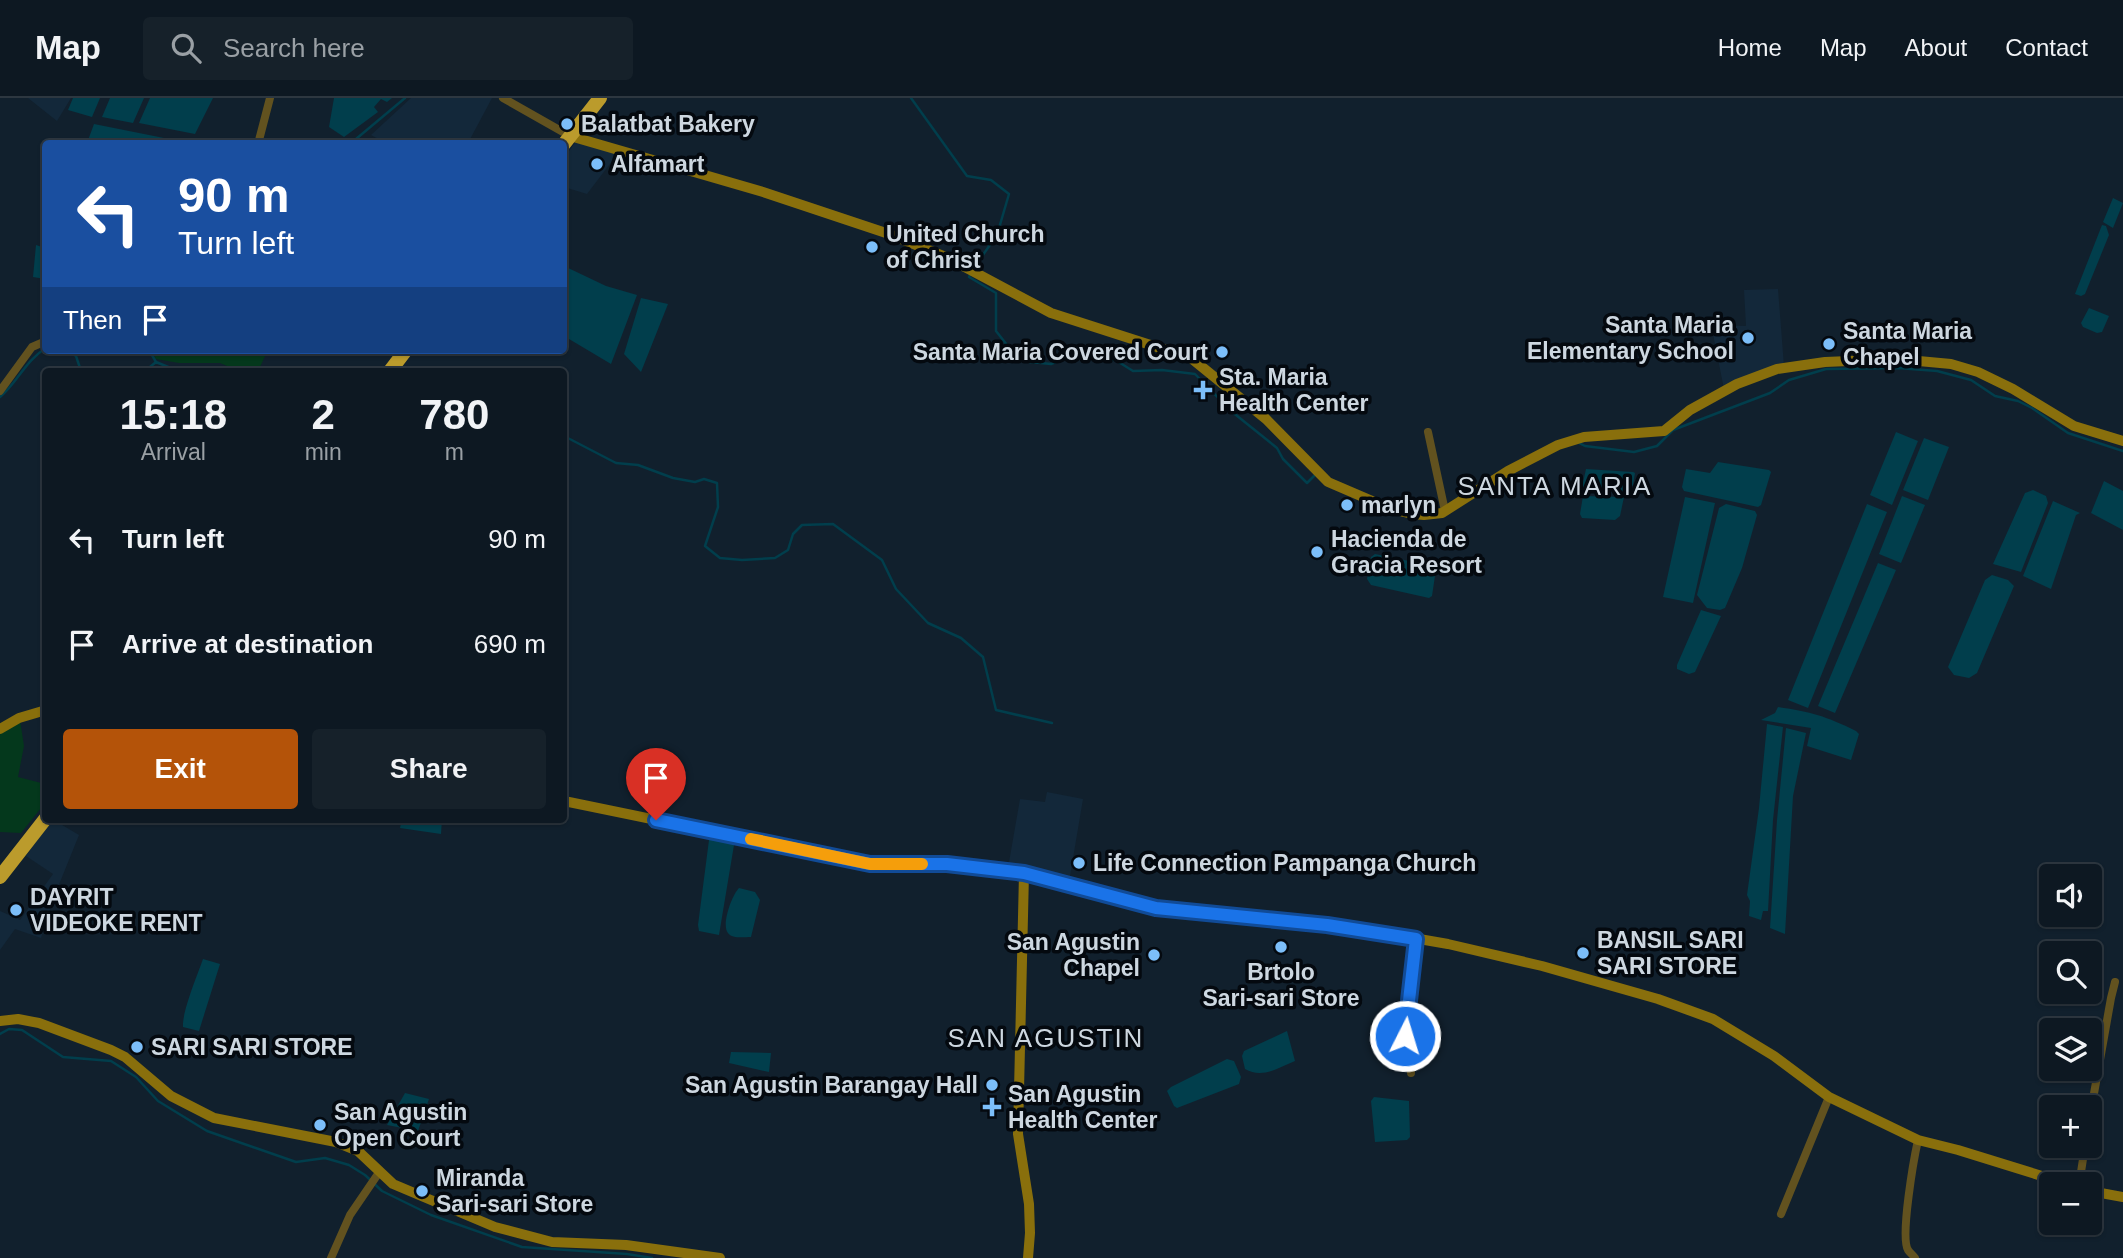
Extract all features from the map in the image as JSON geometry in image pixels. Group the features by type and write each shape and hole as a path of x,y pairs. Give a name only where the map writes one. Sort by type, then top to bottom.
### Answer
{"highway":[{"path":"567,140 600,98"},
{"path":"392,368 403,354"},
{"path":"0,877 42,822"}],"street":[{"path":"259,140 270,98"},
{"path":"503,98 567,140 763,192 888,234 948,258 1051,313 1191,358 1266,419 1328,482 1391,509 1423,515 1445,511 1508,471 1558,445 1584,437 1664,431 1690,410 1737,384 1777,369 1825,362 1897,359 1951,364 1978,372 2013,389 2074,426 2123,441"},
{"path":"0,391 32,347 42,343"},
{"path":"1428,432 1445,511"},
{"path":"0,729 19,718 42,711"},
{"path":"567,803 870,864 947,864 1024,873 1156,908 1323,924 1448,944 1542,966 1658,999 1713,1019 1774,1056 1829,1097 1918,1140 2039,1175"},
{"path":"1024,873 1018,1134 1029,1205 1028,1258"},
{"path":"1411,1073 1405,1036 1416,939"},
{"path":"2094,1095 2115,982"},
{"path":"0,1021 18,1019 39,1023 111,1050 125,1057 171,1096 214,1118 336,1142 358,1152 377,1174 393,1184 495,1227 552,1242 626,1245 720,1258"},
{"path":"1781,1214 1829,1097"},
{"path":"1915,1258 1907,1249 1905,1231 1911,1171 1918,1140"},
{"path":"331,1258 349,1215 377,1174"},
{"path":"2102,1193 2123,1197"}],"shaded area":[{"path":"28,98 71,98 57,121"},
{"path":"73,98 100,98 92,117 68,110"},
{"path":"110,98 144,98 133,123 102,117"},
{"path":"150,98 213,98 195,134 139,123"},
{"path":"334,98 392,98 387,102 381,99 374,107 378,112 344,137 329,127"},
{"path":"411,98 492,98 470,140 380,140 371,135"},
{"path":"94,124 174,140 88,140"},
{"path":"577,140 619,152 587,194 567,188 567,154"},
{"path":"2113,198 2123,203 2113,228 2103,222"},
{"path":"2102,225 2106,226 2109,235 2085,294 2075,294"},
{"path":"36,245 42,247 42,278 33,277"},
{"path":"567,267 606,286 637,295 611,364 567,338"},
{"name":"Santa Maria Elementary School","path":"1778,289 1784,366 1724,389 1713,325 1746,326 1744,290"},
{"path":"641,298 668,304 641,372 624,354"},
{"path":"2089,308 2109,316 2102,332 2097,333 2083,327 2081,323"},
{"path":"1896,432 1918,441 1892,505 1870,495"},
{"path":"1924,438 1949,447 1928,500 1903,490"},
{"path":"1718,462 1771,472 1761,505 1758,507 1684,491 1682,487 1686,469 1710,473"},
{"path":"1586,469 1633,472 1633,485 1628,491 1584,489 1582,487"},
{"path":"2104,481 2123,491 2123,530 2091,513"},
{"path":"2033,490 2046,496 2048,503 2021,572 1993,564 2025,493"},
{"path":"1583,496 1624,497 1620,516 1615,520 1582,518 1580,514"},
{"path":"1902,496 1925,505 1901,563 1879,554"},
{"path":"1685,497 1715,503 1693,603 1663,597"},
{"path":"2053,501 2080,513 2076,515 2051,589 2023,576"},
{"path":"1726,504 1755,511 1757,515 1742,568 1725,608 1720,610 1707,608 1697,595 1719,508"},
{"path":"1867,504 1887,512 1808,708 1788,700"},
{"path":"1375,554 1434,566 1436,569 1432,596 1429,598 1371,585 1367,579 1371,557"},
{"path":"1878,563 1896,570 1835,713 1818,706"},
{"path":"1992,575 2008,580 2014,586 1977,673 1969,678 1954,675 1948,667 1985,580"},
{"path":"1701,610 1721,616 1695,672 1689,674 1677,669 1677,665"},
{"path":"1778,707 1818,715 1856,731 1859,734 1851,760 1807,746 1811,728 1761,720 1775,713"},
{"path":"1767,724 1783,727 1773,820 1768,911 1763,911 1761,920 1749,916 1750,901 1747,895"},
{"path":"1786,728 1806,733 1793,796 1785,934 1770,928"},
{"path":"1047,792 1083,799 1069,882 1008,868 1020,799 1045,802"},
{"path":"49,823 59,823 79,835 41,938 15,929 0,950 0,911 20,920 53,874 26,856"},
{"path":"401,823 442,823 441,834 400,828"},
{"path":"714,838 731,841 734,845 719,935 699,931 698,925 709,840"},
{"path":"739,888 755,892 760,900 751,937 732,936 726,929 728,910"},
{"path":"203,959 220,964 199,1031 183,1027 183,1020"},
{"path":"1287,1031 1295,1061 1264,1073 1245,1069 1242,1056 1244,1051"},
{"path":"731,1052 771,1053 769,1072 729,1063"},
{"path":"1227,1059 1234,1061 1241,1077 1239,1084 1177,1108 1174,1106 1167,1091 1171,1087"},
{"path":"405,1093 429,1099 418,1131 387,1125"},
{"path":"1374,1097 1409,1101 1410,1137 1407,1140 1375,1142 1371,1101"}],"green space":[{"path":"153,354 266,354 259,368 232,368 220,363 179,363 156,359"},
{"path":"20,720 24,746 18,777 42,783 42,807 21,833 0,832 0,732"}],"waterway":[{"path":"355,140 405,98"},
{"path":"911,98 967,176 991,180 1009,194 997,235 973,269"},
{"path":"970,275 969,277 996,293 996,331 1015,355 1030,362 1051,364 1091,352 1117,361 1133,371 1162,370 1195,374 1231,411 1277,448 1283,459 1307,483 1316,474"},
{"path":"0,397 42,351"},
{"path":"72,354 76,356 80,368"},
{"path":"151,354 156,362 171,368"},
{"path":"149,368 156,362"},
{"path":"1579,443 1634,452 1657,446 1673,430 1770,393 1789,380 1826,369 1898,368 1937,371 1971,380 1995,396 2018,401 2032,408 2068,433 2123,451"},
{"path":"567,438 616,463 638,465 673,478 695,482 704,479 717,483 718,507 705,546 720,558 775,558 788,550 793,534 802,525 833,524 882,560 896,589 928,623 961,638 983,657 996,710 1052,723"},
{"path":"0,1034 9,1029 22,1030 63,1057 111,1061 136,1077 158,1101 207,1131 296,1162 325,1158 349,1165 382,1191 431,1215 522,1247 652,1258"}],"slow traffic":[{"path":"751,839 870,864 922,864"}],"place":[{"name":"Balatbat Bakery","path":"567,124"},
{"name":"Alfamart","path":"597,164"},
{"name":"United Church of Christ","path":"872,247"},
{"name":"Santa Maria Elementary School","path":"1748,338"},
{"name":"Santa Maria Chapel","path":"1829,344"},
{"name":"Santa Maria Covered Court","path":"1222,352"},
{"name":"Sta. Maria Health Center","path":"1203,390"},
{"name":"marlyn","path":"1347,505"},
{"name":"Hacienda de Gracia Resort","path":"1317,552"},
{"name":"Life Connection Pampanga Church","path":"1079,863"},
{"name":"DAYRIT VIDEOKE RENT","path":"16,910"},
{"name":"Brtolo Sari-sari Store","path":"1281,947"},
{"name":"BANSIL SARI SARI STORE","path":"1583,953"},
{"name":"San Agustin Chapel","path":"1154,955"},
{"name":"SARI SARI STORE","path":"137,1047"},
{"name":"San Agustin Barangay Hall","path":"992,1085"},
{"name":"San Agustin Health Center","path":"992,1107"},
{"name":"San Agustin Open Court","path":"320,1125"},
{"name":"Miranda Sari-sari Store","path":"422,1191"}],"district":[{"name":"SANTA MARIA","path":"1555,486"},
{"name":"SAN AGUSTIN","path":"1046,1038"}],"route":[{"path":"656,820 870,864 947,864 1024,873 1156,908 1283,919 1416,939 1405,1036"}]}
